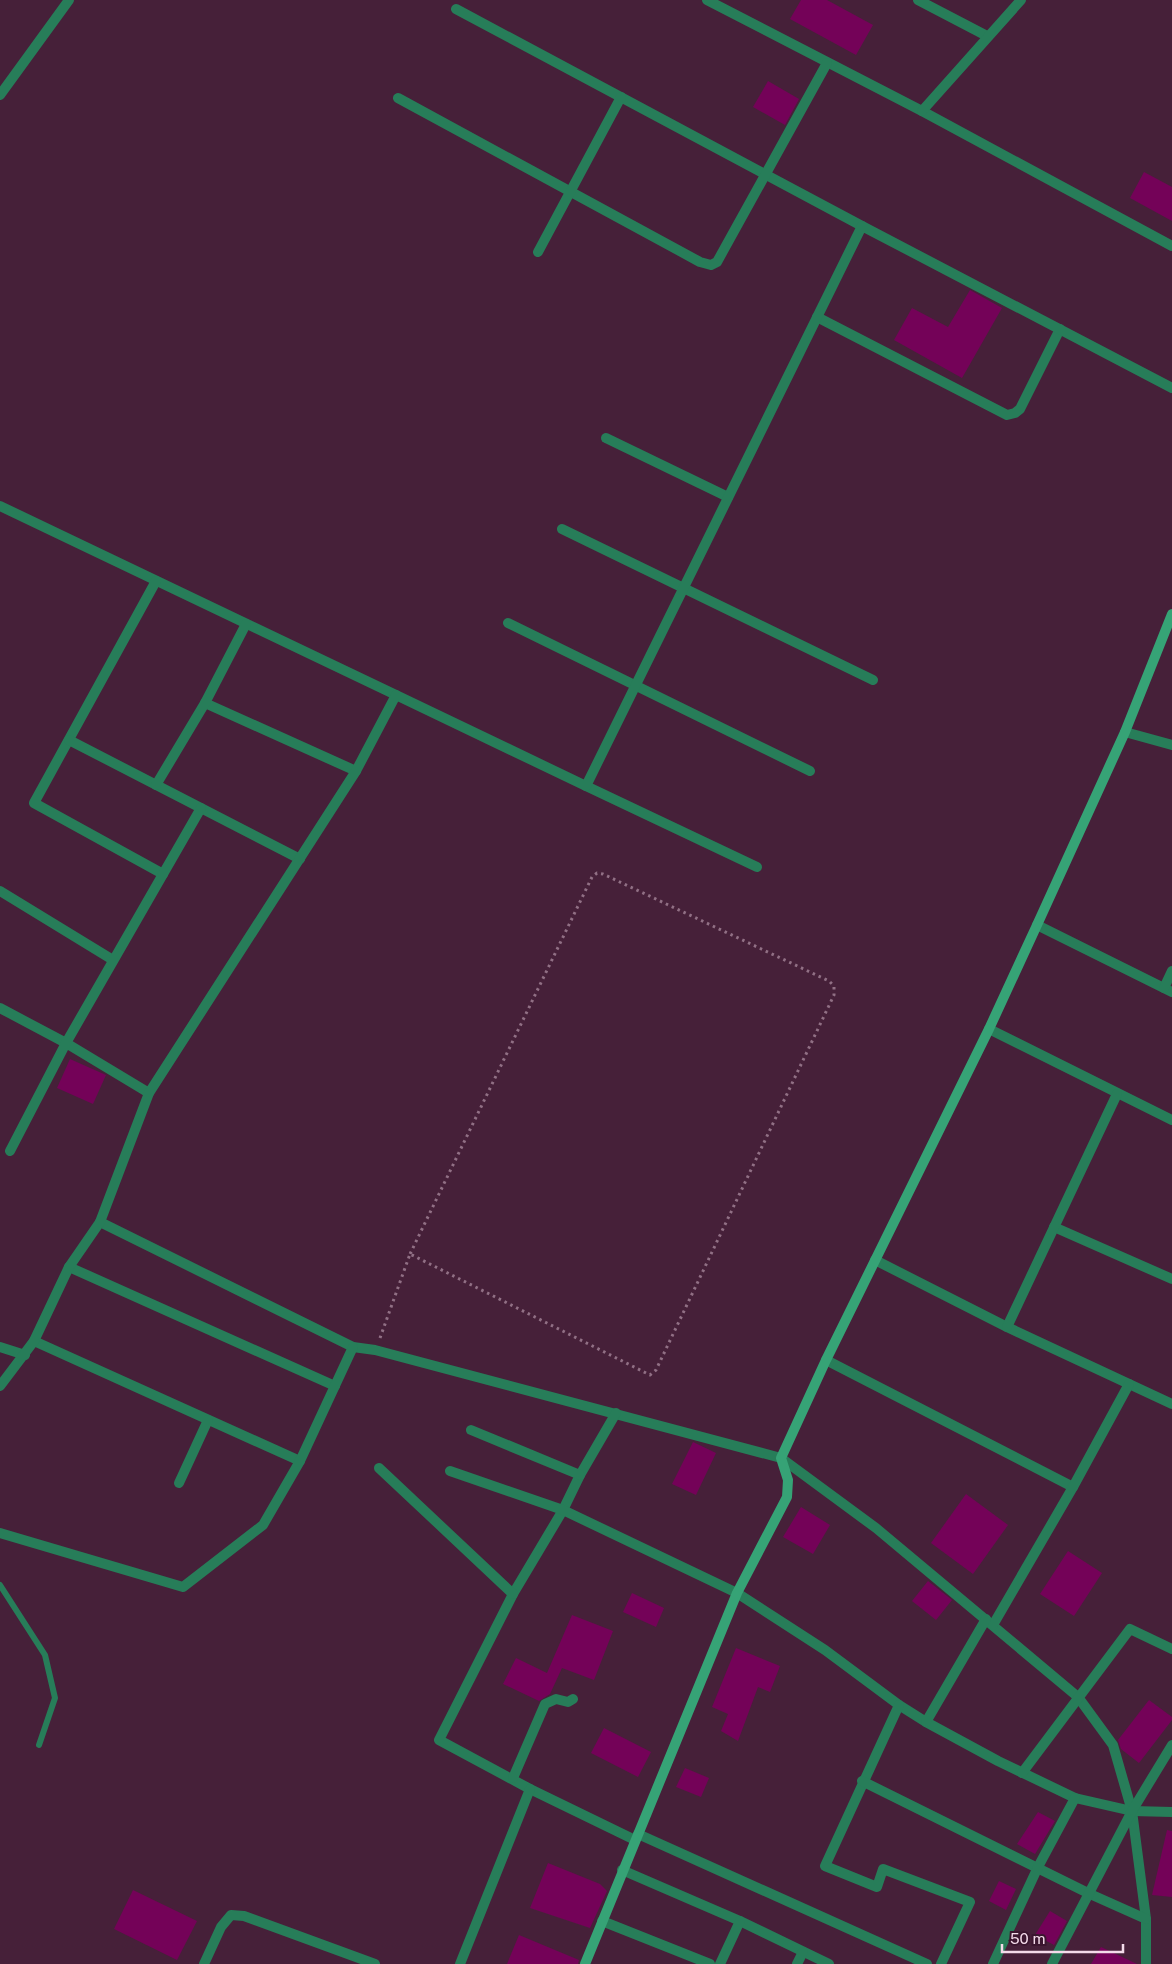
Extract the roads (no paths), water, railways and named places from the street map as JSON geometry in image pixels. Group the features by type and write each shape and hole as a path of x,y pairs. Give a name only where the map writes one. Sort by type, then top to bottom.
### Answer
{"main road":[{"path":"585,1964 737,1593 787,1497 788,1480 781,1458 826,1360 989,1029 1038,925 1125,732 1172,614"}],"street":[{"path":"0,95 69,0"},
{"path":"707,0 922,112 1172,246"},
{"path":"918,0 987,36"},
{"path":"922,112 987,36 1021,0"},
{"path":"456,9 765,175 1172,388"},
{"path":"398,98 570,193 700,262 711,265 717,262 827,63"},
{"path":"538,252 621,97"},
{"path":"586,786 862,226"},
{"path":"817,317 1008,415 1015,414 1020,409 1060,329"},
{"path":"606,438 728,497"},
{"path":"0,506 757,867"},
{"path":"562,529 684,586 873,680"},
{"path":"156,581 34,803 163,874"},
{"path":"156,785 205,702 246,624"},
{"path":"508,624 810,771"},
{"path":"0,1386 34,1341 69,1267 100,1222 149,1093 356,772 396,695"},
{"path":"205,702 356,772"},
{"path":"1125,732 1172,745"},
{"path":"69,740 300,859"},
{"path":"10,1151 66,1043 201,808"},
{"path":"0,891 114,960"},
{"path":"1038,925 1168,990 1172,970"},
{"path":"0,1008 66,1043 149,1093"},
{"path":"989,1029 1172,1120"},
{"path":"1007,1327 1117,1094"},
{"path":"100,1222 354,1347 375,1350 781,1458 876,1528 1078,1697 1113,1745 1132,1811 1146,1919 1146,1964"},
{"path":"1054,1227 1172,1279"},
{"path":"875,1260 1007,1327 1172,1404"},
{"path":"69,1267 335,1386"},
{"path":"34,1341 300,1461"},
{"path":"0,1347 25,1355"},
{"path":"0,1534 183,1587 263,1525 300,1461 354,1347"},
{"path":"826,1360 1074,1487"},
{"path":"926,1722 1074,1487 1129,1384"},
{"path":"616,1413 580,1475 563,1510 513,1594 439,1740 513,1778 530,1789 927,1964"},
{"path":"180,1483 208,1420"},
{"path":"471,1430 580,1475"},
{"path":"379,1468 513,1594"},
{"path":"450,1471 563,1510 737,1593 825,1650 899,1705 926,1722 1022,1773 1075,1798 1132,1811 1172,1812"},
{"path":"1022,1773 1130,1629 1172,1648"},
{"path":"513,1778 545,1704 556,1699 568,1702 573,1699"},
{"path":"899,1705 862,1781 825,1866 877,1887 883,1869 970,1902 941,1964"},
{"path":"1052,1964 1132,1811 1172,1745"},
{"path":"862,1781 1090,1894 1146,1919"},
{"path":"460,1964 530,1789"},
{"path":"993,1964 1038,1867 1075,1798"},
{"path":"622,1870 740,1921 828,1964"},
{"path":"204,1964 221,1927 231,1915 244,1916 375,1964"},
{"path":"602,1921 710,1964"},
{"path":"720,1964 740,1921"},
{"path":"797,1964 803,1952"}],"lane":[{"path":"0,1585 45,1655 55,1698 39,1745"}]}
